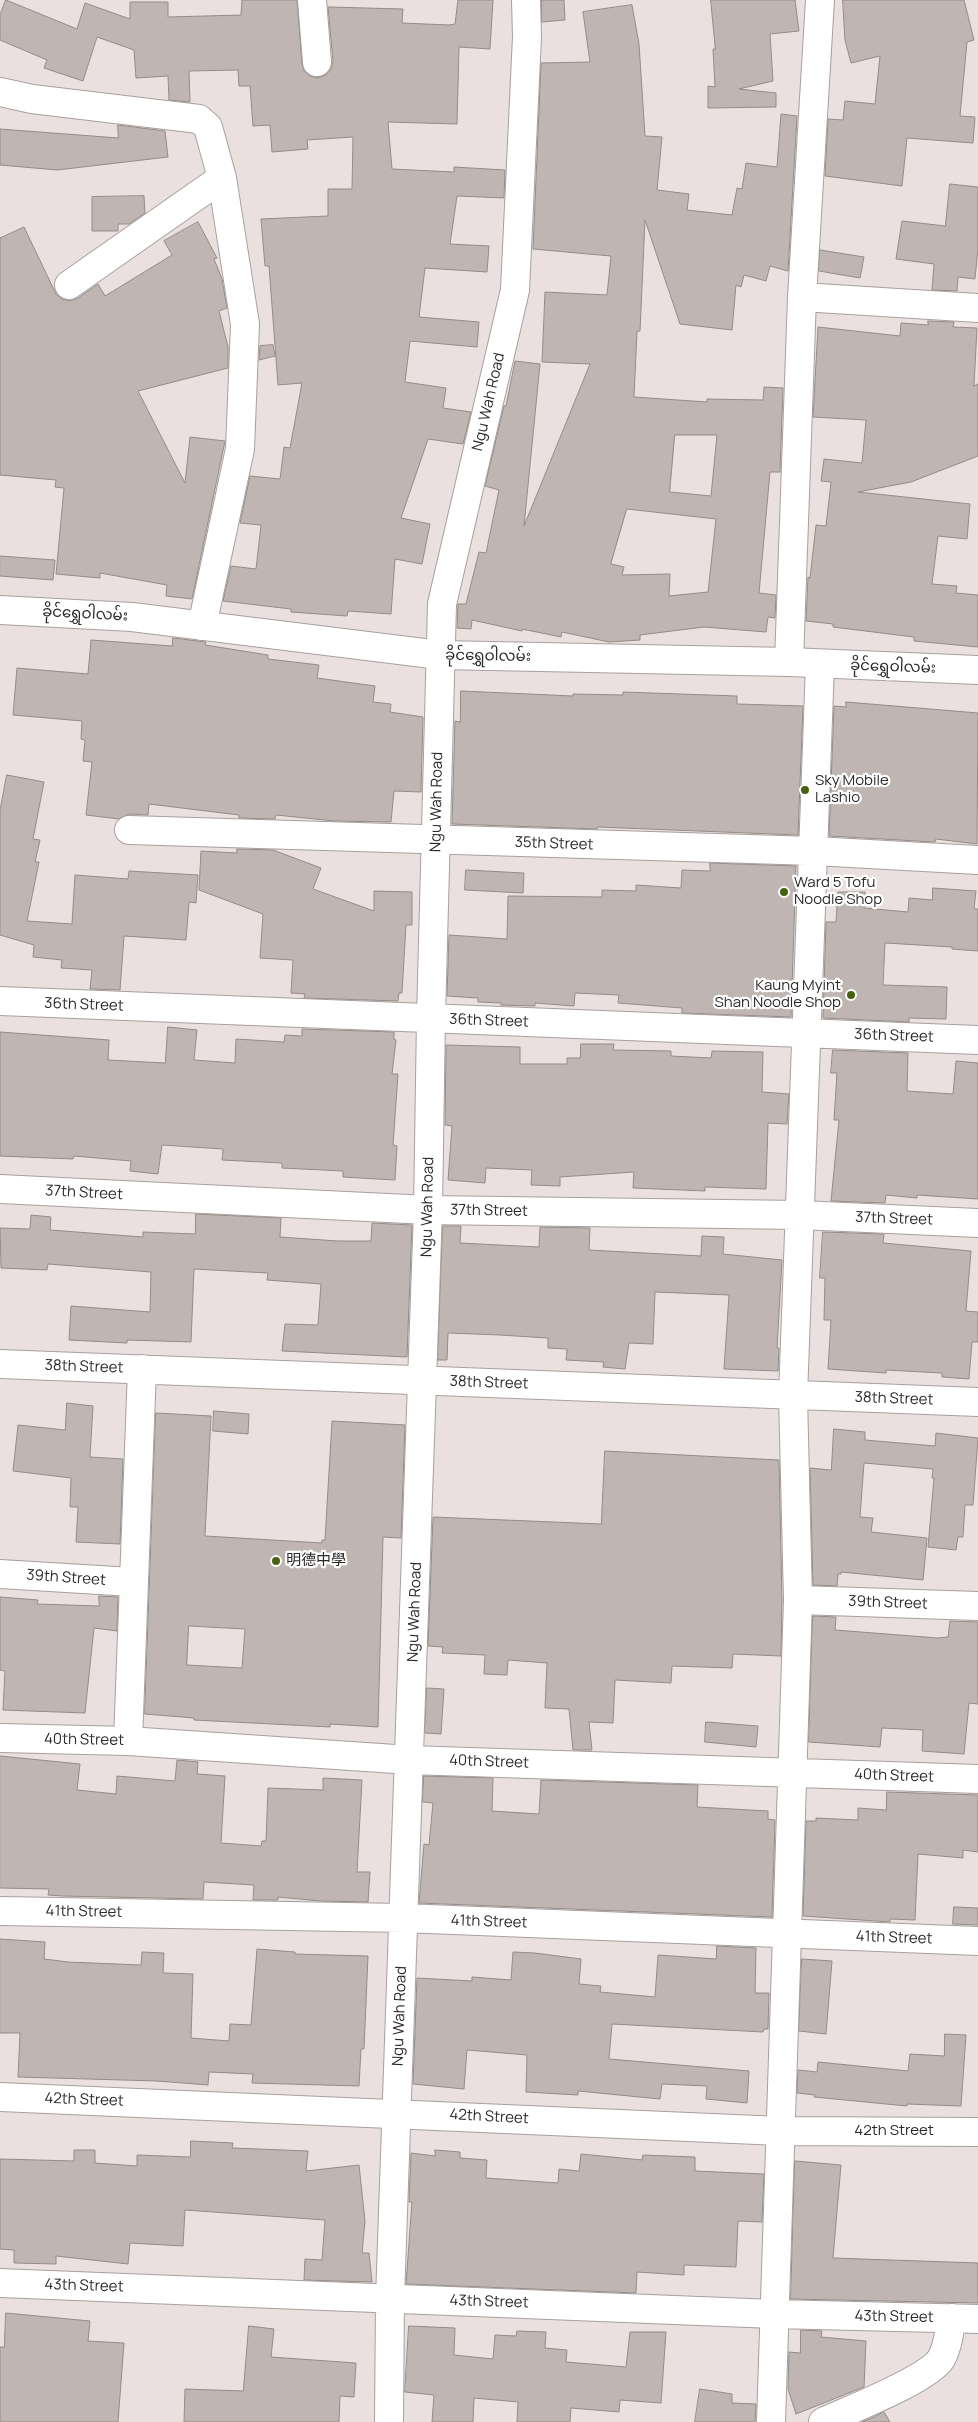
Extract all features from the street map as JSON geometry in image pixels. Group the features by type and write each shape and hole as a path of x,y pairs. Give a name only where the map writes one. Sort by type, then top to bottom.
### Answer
{"street":[{"path":"312,0 317,62"},
{"name":"Ngu Wah Road","path":"389,2422 390,2298 428,1210 442,604 515,290 527,47 526,0"},
{"path":"789,662 802,297 820,0"},
{"path":"0,92 32,98 199,119 208,127 222,178 245,324 241,439 202,626"},
{"path":"69,285 222,178"},
{"path":"802,297 978,308"},
{"name":"ခိုင်ရွှေဝါလမ်း","path":"0,610 132,617 440,655 789,662 978,670"},
{"path":"771,2422 798,1600 793,1396 820,664"},
{"name":"35th Street","path":"129,830 814,851 978,860"},
{"name":"36th Street","path":"0,1001 978,1040"},
{"name":"37th Street","path":"0,1189 428,1210 800,1215 978,1222"},
{"name":"38th Street","path":"0,1364 978,1402"},
{"path":"128,1741 132,1582 142,1369"},
{"name":"39th Street","path":"0,1574 132,1582"},
{"name":"39th Street","path":"798,1600 978,1606"},
{"name":"40th Street","path":"0,1738 128,1741 410,1760 978,1779"},
{"name":"41th Street","path":"0,1910 403,1918 978,1942"},
{"name":"42th Street","path":"0,2097 780,2131 978,2132"},
{"name":"43th Street","path":"0,2283 774,2314 965,2318"},
{"path":"823,2422 911,2381 934,2367 965,2318"}],"building":[{"path":"6,0 77,29 85,3 130,19 130,2 168,2 168,17 241,15 242,0 297,0 302,64 304,71 310,76 318,78 326,75 331,69 333,61 328,7 403,9 402,23 449,25 455,24 458,0 493,0 490,49 459,47 457,124 388,122 392,169 454,172 454,167 505,170 504,198 457,196 450,244 489,246 487,272 425,268 419,317 479,322 477,347 410,341 405,382 446,388 443,408 471,412 463,444 428,439 401,518 430,524 422,564 395,559 391,614 348,611 347,616 291,612 291,609 223,601 231,566 256,569 261,525 240,523 250,476 280,479 284,447 290,448 302,383 278,385 269,266 265,266 261,219 328,216 328,189 352,189 353,137 307,140 308,149 272,152 270,125 253,126 250,86 239,86 238,70 189,71 190,102 169,100 168,76 136,78 134,50 97,37 83,81 44,68 47,60 0,40 0,15"},
{"path":"542,0 564,0 565,20 542,22"},
{"path":"711,0 795,0 799,31 770,34 773,81 739,89 776,93 776,107 708,108 708,86 715,87 713,49 715,49"},
{"path":"843,0 964,0 974,40 967,42 960,116 975,117 973,143 907,138 902,186 825,176 828,119 843,120 845,101 875,104 880,56 851,63 845,40"},
{"path":"632,5 639,44 645,136 662,137 657,190 689,194 687,210 732,215 737,188 742,189 746,163 777,167 781,114 797,116 788,271 770,266 766,281 744,275 741,287 736,285 732,330 680,324 645,220 640,331 637,331 634,397 707,402 707,399 763,400 764,387 783,388 780,472 770,472 759,593 776,595 775,618 768,617 766,632 704,627 640,635 640,640 609,642 562,632 561,637 522,629 522,631 472,620 471,629 457,628 458,604 466,604 479,552 486,553 499,490 485,486 504,406 506,406 515,361 540,364 524,526 590,364 542,362 545,292 607,295 611,256 533,249 541,63 590,62 583,12","holes":["675,435 717,435 711,496 670,492","627,509 716,519 708,592 669,596 670,574 622,575 624,567 611,564"]},
{"path":"118,125 165,131 168,157 57,170 0,165 0,129 118,138"},
{"path":"950,184 978,187 978,248 975,279 958,277 957,291 932,290 934,264 896,259 902,221 945,226"},
{"path":"144,196 145,213 129,224 118,224 118,231 92,231 92,197"},
{"path":"198,222 217,258 214,259 222,279 227,308 219,311 228,347 228,368 138,391 185,483 190,437 225,441 192,599 166,596 167,585 100,573 100,578 56,574 64,488 55,487 56,480 0,475 0,238 24,227 56,294 62,299 70,301 78,298 98,284 105,296 172,255 164,241"},
{"path":"820,250 864,257 860,278 819,271"},
{"path":"928,321 954,322 953,327 977,328 974,386 978,384 978,456 911,482 858,492 970,504 967,539 938,536 932,584 957,586 956,593 978,595 978,647 914,641 914,637 833,627 833,624 806,621 808,577 810,578 816,525 826,526 831,482 821,481 824,459 862,463 866,420 813,417 818,327 900,336 901,323 928,325"},
{"path":"273,345 275,356 259,360 260,346"},
{"path":"0,556 55,560 53,580 0,576"},
{"path":"173,638 206,642 205,645 268,655 268,659 319,665 317,678 375,686 373,702 391,704 390,712 423,717 421,792 394,791 391,822 334,821 276,815 275,819 239,818 239,815 149,804 148,815 129,814 119,819 86,815 92,762 83,761 85,740 81,739 82,721 13,715 17,668 88,674 91,640 172,646"},
{"path":"461,691 573,696 573,694 623,695 623,692 737,696 737,704 803,706 798,835 597,827 597,829 452,824 455,721 460,722"},
{"path":"846,702 978,713 977,844 936,839 935,842 829,836 834,706 846,707"},
{"path":"7,775 44,782 33,839 40,840 35,862 39,862 27,921 72,924 75,875 128,879 129,871 198,875 196,903 189,902 186,940 124,936 120,990 90,989 92,970 61,968 62,960 33,957 34,945 0,935 0,811"},
{"path":"237,849 273,850 321,868 313,889 374,911 374,891 412,892 412,925 406,925 402,993 399,993 398,1001 304,998 305,994 291,993 293,960 260,958 263,914 199,890 201,851 237,853"},
{"path":"710,863 796,866 791,1017 682,1013 682,1008 618,1003 619,995 575,993 574,1006 535,1003 535,1006 501,1005 501,1003 478,1002 478,998 447,996 449,935 507,939 508,896 602,897 602,890 636,891 636,885 681,888 682,870 710,871"},
{"path":"466,870 524,873 523,893 465,890"},
{"path":"933,888 976,891 974,909 978,909 978,951 952,949 952,947 885,943 883,985 947,987 946,1019 909,1018 909,1022 823,1018 826,922 836,922 838,892 865,892 864,908 908,912 909,898 932,900"},
{"path":"168,1027 197,1030 194,1060 235,1063 236,1039 284,1042 285,1035 302,1036 302,1029 394,1032 394,1039 396,1040 392,1074 398,1074 393,1145 397,1146 395,1180 343,1177 343,1171 282,1168 282,1163 222,1160 223,1149 162,1145 158,1174 130,1171 131,1161 74,1156 73,1159 0,1156 0,1032 109,1040 108,1060 165,1063"},
{"path":"581,1044 614,1044 613,1050 671,1051 671,1056 711,1058 712,1051 763,1052 762,1092 789,1094 787,1124 768,1123 766,1189 705,1187 705,1191 633,1188 634,1172 560,1177 560,1186 531,1185 532,1170 486,1168 485,1183 448,1180 452,1126 445,1125 446,1045 520,1047 520,1064 567,1064 567,1058 580,1058"},
{"path":"833,1050 908,1053 907,1091 953,1094 956,1061 978,1063 978,1199 917,1195 917,1198 886,1195 885,1203 831,1201 839,1120 834,1120 837,1073 831,1073"},
{"path":"196,1214 281,1218 280,1237 338,1241 371,1241 372,1223 412,1225 407,1357 282,1351 285,1324 318,1325 321,1284 267,1280 268,1273 194,1269 191,1342 127,1340 127,1343 69,1340 71,1306 150,1312 151,1272 48,1264 47,1270 1,1268 0,1228 30,1229 31,1215 51,1217 50,1230 143,1237 143,1232 195,1234"},
{"path":"443,1226 461,1226 460,1243 539,1247 540,1227 590,1228 589,1250 701,1256 702,1236 724,1237 723,1254 782,1260 777,1348 779,1348 778,1371 724,1369 729,1295 655,1292 653,1344 629,1343 625,1369 603,1367 604,1362 566,1360 567,1349 548,1348 548,1338 500,1335 448,1333 447,1360 438,1360"},
{"path":"823,1232 884,1234 883,1243 971,1251 966,1311 978,1312 978,1342 972,1342 969,1379 942,1377 942,1373 886,1370 886,1373 828,1369 831,1320 824,1320 825,1278 820,1278"},
{"path":"67,1403 93,1406 90,1457 123,1459 120,1544 76,1542 78,1507 70,1507 71,1478 13,1471 18,1425 65,1430"},
{"path":"214,1411 249,1414 248,1434 213,1431"},
{"name":"明德中學","path":"156,1413 211,1416 205,1536 322,1543 322,1540 325,1540 332,1421 405,1425 401,1538 383,1537 378,1727 330,1724 330,1727 194,1720 194,1718 145,1714","holes":["189,1626 245,1629 242,1668 187,1665"]},
{"path":"834,1429 865,1432 865,1440 935,1446 936,1433 978,1438 973,1505 965,1505 963,1537 958,1537 956,1550 928,1547 934,1478 932,1478 933,1469 864,1463 860,1517 873,1518 871,1532 927,1538 923,1580 841,1572 841,1574 838,1574 837,1586 813,1585 810,1468 831,1470"},
{"path":"605,1451 779,1460 782,1600 781,1656 733,1654 732,1668 672,1666 671,1683 615,1680 613,1723 589,1722 592,1750 573,1750 569,1709 545,1708 547,1663 508,1660 507,1675 484,1674 485,1655 442,1653 443,1647 428,1646 433,1517 601,1524"},
{"path":"99,1596 118,1597 117,1631 94,1628 85,1713 3,1710 5,1671 0,1670 0,1597 38,1600 37,1604 99,1606"},
{"path":"813,1616 836,1617 835,1630 938,1638 948,1637 950,1621 978,1622 978,1704 969,1703 964,1754 922,1751 923,1730 882,1728 880,1747 809,1742"},
{"path":"427,1688 444,1689 441,1734 425,1733"},
{"path":"706,1722 758,1726 756,1747 705,1742"},
{"path":"0,1756 80,1764 77,1790 116,1794 117,1776 175,1781 177,1760 198,1762 197,1774 225,1776 221,1843 261,1846 262,1841 266,1841 268,1788 323,1790 323,1778 362,1780 357,1872 370,1872 368,1902 321,1901 278,1897 278,1900 253,1900 254,1885 204,1882 203,1899 63,1896 48,1895 49,1889 0,1888"},
{"path":"424,1776 493,1778 492,1811 539,1814 541,1780 698,1785 697,1807 768,1811 768,1819 775,1820 772,1917 419,1903 424,1844 429,1845 433,1803 423,1802"},
{"path":"887,1792 978,1795 978,1852 963,1850 963,1858 918,1854 915,1920 890,1919 890,1922 803,1916 806,1821 816,1821 816,1818 858,1820 858,1808 886,1810"},
{"path":"954,1907 978,1908 978,1925 953,1924"},
{"path":"0,1939 45,1942 44,1959 68,1962 141,1965 142,1952 164,1953 163,1973 193,1974 191,2038 229,2041 230,2024 251,2025 257,1949 295,1952 295,1954 368,1956 364,2049 361,2049 359,2086 252,2083 253,2074 209,2072 208,2085 157,2081 18,2077 20,2033 0,2033"},
{"path":"717,1946 756,1948 755,1993 769,1993 768,2029 764,2029 763,2032 612,2024 609,2059 749,2071 747,2103 706,2099 707,2086 662,2084 660,2099 578,2091 578,2095 526,2092 527,2055 467,2050 464,2089 413,2084 417,1978 472,1981 472,1977 511,1980 513,1952 535,1953 581,1959 579,1984 601,1986 600,1992 655,1997 658,1955 716,1959"},
{"path":"802,1959 832,1961 826,2034 799,2031"},
{"path":"945,2034 966,2035 961,2106 907,2104 907,2106 814,2097 815,2095 797,2093 798,2070 817,2072 818,2062 908,2071 910,2054 944,2056"},
{"path":"191,2141 233,2143 232,2148 308,2151 306,2171 359,2165 365,2221 362,2253 369,2253 372,2282 304,2280 305,2259 322,2260 325,2220 185,2210 183,2246 130,2243 128,2264 56,2256 56,2264 14,2263 14,2250 0,2249 0,2159 74,2161 74,2150 95,2150 95,2163 137,2166 137,2155 190,2157"},
{"path":"435,2150 460,2152 460,2158 487,2160 486,2178 558,2183 559,2169 579,2171 581,2154 642,2160 643,2155 695,2157 695,2171 764,2174 762,2222 738,2221 736,2267 684,2265 684,2275 637,2272 636,2293 406,2284 412,2202 409,2202 411,2153 435,2156"},
{"path":"795,2161 841,2165 833,2258 978,2263 978,2303 791,2299"},
{"path":"6,2313 90,2321 88,2341 124,2343 118,2422 0,2422 0,2347 4,2347"},
{"path":"249,2326 274,2329 271,2357 356,2363 354,2397 340,2396 339,2422 184,2422 185,2389 243,2391"},
{"path":"409,2326 455,2328 454,2355 493,2359 495,2335 516,2336 517,2331 546,2332 545,2348 567,2350 566,2362 626,2367 630,2332 666,2332 661,2403 620,2400 619,2412 571,2408 570,2422 517,2422 518,2402 474,2398 473,2422 432,2422 434,2395 405,2392"},
{"path":"801,2330 822,2331 821,2337 866,2341 864,2387 796,2414 788,2389 789,2352 800,2353"},
{"path":"700,2389 732,2394 732,2403 756,2404 755,2422 695,2422"},
{"path":"884,2412 890,2422 862,2422 874,2417"}],"place":[{"name":"Sky Mobile Lashio","path":"805,790"},
{"name":"Ward 5 Tofu Noodle Shop","path":"784,892"},
{"name":"Kaung Myint Shan Noodle Shop","path":"851,995"},
{"name":"明德中學","path":"276,1561"}]}
